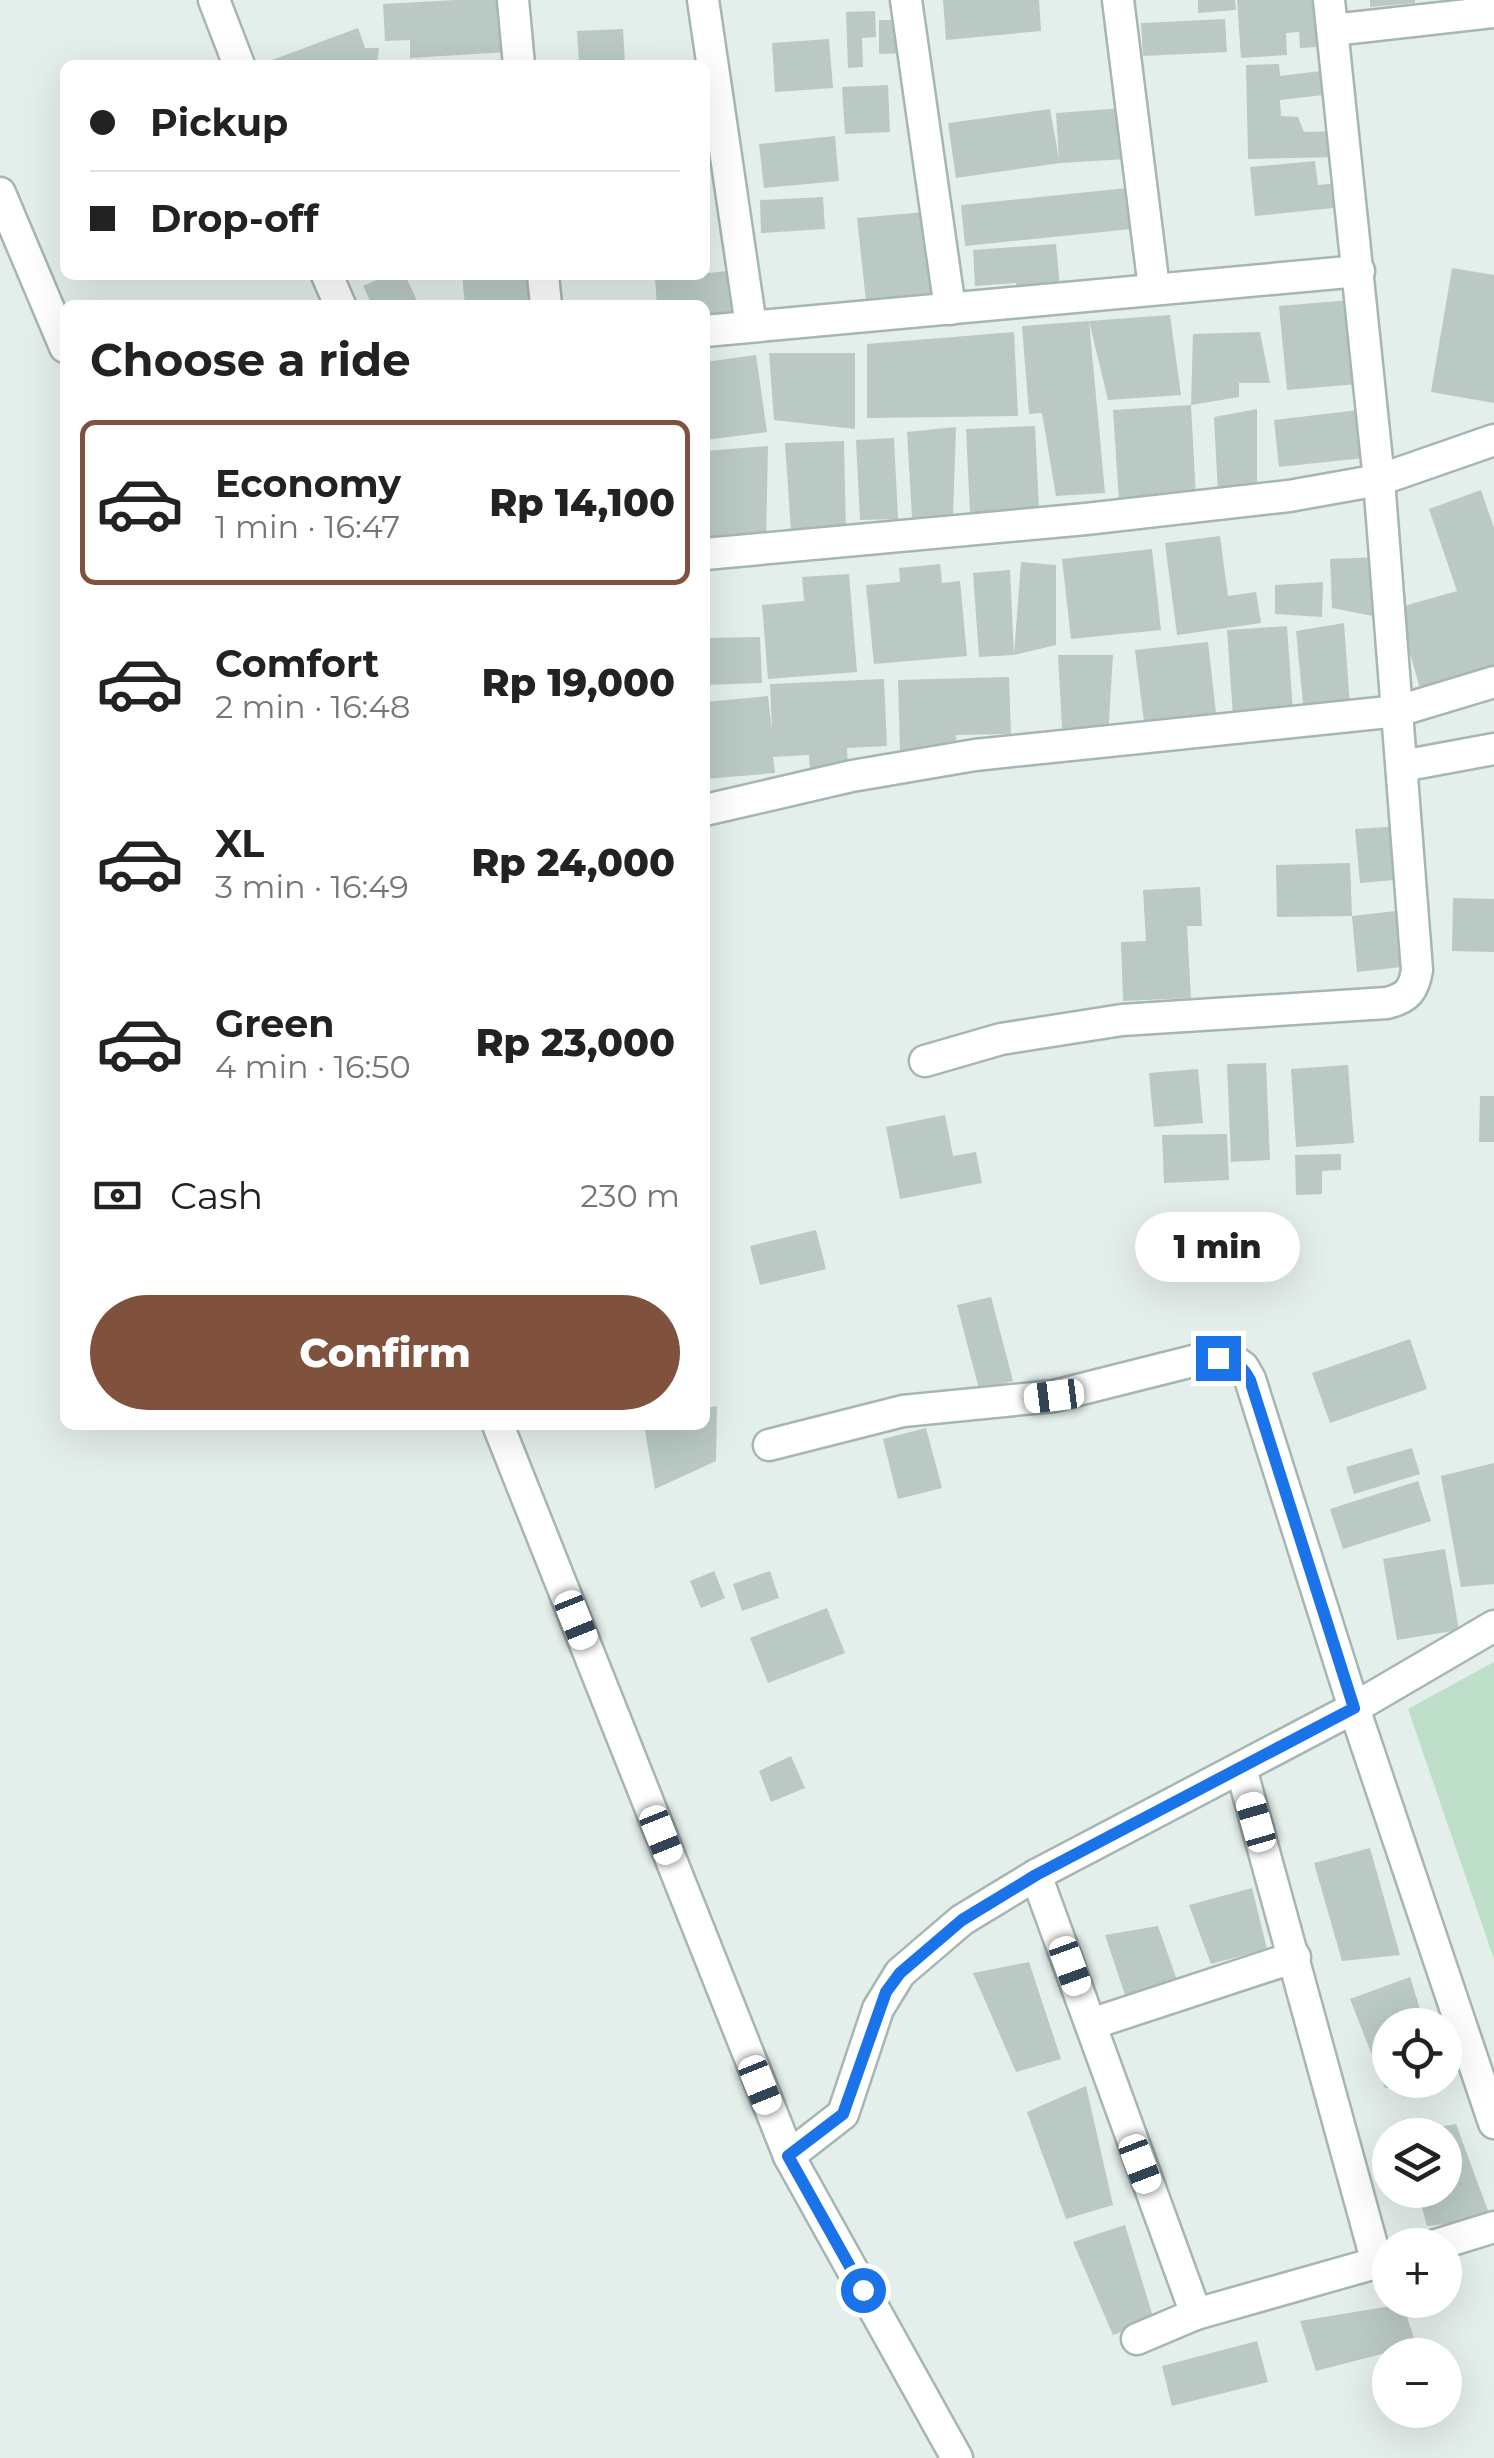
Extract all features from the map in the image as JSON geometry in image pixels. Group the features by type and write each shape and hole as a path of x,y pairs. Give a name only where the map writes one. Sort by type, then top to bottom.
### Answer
{"street":[{"path":"214,0 237,60"},
{"path":"513,0 519,60"},
{"path":"703,0 751,326"},
{"path":"906,0 950,309"},
{"path":"1118,0 1154,288"},
{"path":"926,1061 1001,1039 1122,1020 1366,1006 1396,1001 1414,985 1417,970 1379,480 1331,15 1494,12"},
{"path":"0,193 60,335"},
{"path":"710,330 1359,271"},
{"path":"710,554 1288,496 1379,480 1494,440"},
{"path":"710,809 852,776 976,755 1398,711 1494,682"},
{"path":"1402,766 1494,749"},
{"path":"769,1445 903,1411 1054,1396 1180,1362 1218,1358 1233,1360 1243,1367 1494,2123"},
{"path":"500,1430 788,2156 957,2458"},
{"path":"788,2156 843,2114 878,2010 900,1973 962,1920 1036,1875 1354,1708 1494,1626"},
{"path":"1241,1768 1373,2228"},
{"path":"1036,1875 1196,2314"},
{"path":"1091,2024 1294,1957"},
{"path":"1462,2237 1494,2227"},
{"path":"1136,2338 1196,2314 1372,2264"}],"green space":[{"path":"1494,1662 1494,1959 1408,1709"}],"building":[{"path":"505,0 508,52 410,58 410,40 385,41 383,4"},
{"path":"943,0 1039,0 1041,31 946,40"},
{"path":"1198,0 1235,0 1236,10 1198,13"},
{"path":"1237,0 1315,0 1319,47 1300,48 1299,32 1286,33 1287,55 1241,58"},
{"path":"1370,0 1415,0 1415,3 1370,7"},
{"path":"875,11 876,37 862,38 863,67 848,68 846,12"},
{"path":"1225,19 1227,52 1143,56 1141,23"},
{"path":"879,20 904,20 904,53 879,54"},
{"path":"358,28 365,48 379,48 378,60 272,60"},
{"path":"623,29 625,60 579,60 577,31"},
{"path":"829,39 833,88 775,92 772,43"},
{"path":"1279,64 1280,76 1329,70 1332,94 1280,100 1281,116 1298,117 1304,132 1337,131 1338,157 1248,159 1246,65"},
{"path":"888,85 890,132 845,134 842,87"},
{"path":"1123,108 1127,159 1060,163 956,178 948,123 1050,109 1059,159 1056,113"},
{"path":"835,136 839,181 764,188 759,144"},
{"path":"1315,161 1318,185 1340,183 1343,207 1255,216 1250,167"},
{"path":"1137,187 1141,228 965,246 961,205"},
{"path":"823,197 825,229 761,233 760,200"},
{"path":"925,212 934,294 866,302 857,218"},
{"path":"1056,244 1060,288 1017,292 1016,283 975,286 973,250"},
{"path":"1452,268 1494,275 1494,403 1431,392"},
{"path":"735,270 740,313 710,316 710,300 657,300 655,280 710,280 710,273"},
{"path":"376,280 407,280 417,300 370,300 363,286"},
{"path":"462,280 526,280 529,300 464,300"},
{"path":"1350,300 1358,384 1287,390 1279,306"},
{"path":"1170,315 1181,395 1108,400 1089,321"},
{"path":"1089,321 1105,493 1056,496 1042,413 1029,414 1022,326"},
{"path":"1014,332 1018,416 867,418 867,344"},
{"path":"1260,332 1270,383 1239,383 1239,397 1191,405 1193,334"},
{"path":"769,353 855,353 855,429 774,420"},
{"path":"756,355 767,432 710,439 710,361"},
{"path":"1191,405 1196,498 1119,502 1113,410"},
{"path":"1257,409 1257,488 1218,494 1214,417"},
{"path":"1359,410 1364,458 1279,467 1274,420"},
{"path":"1035,426 1039,509 970,513 966,429"},
{"path":"956,427 953,517 912,517 907,432"},
{"path":"894,438 898,519 860,520 856,440"},
{"path":"844,441 846,533 791,531 785,443"},
{"path":"768,446 766,541 710,541 710,451"},
{"path":"1481,490 1494,528 1494,680 1421,692 1397,608 1457,591 1429,509"},
{"path":"1220,536 1228,596 1256,592 1261,623 1177,635 1165,543"},
{"path":"1152,549 1161,630 1071,639 1062,559"},
{"path":"1380,557 1383,618 1332,608 1330,559"},
{"path":"1021,562 1056,565 1056,645 1014,655"},
{"path":"940,564 942,583 960,581 967,656 874,664 866,585 900,582 899,568"},
{"path":"1010,570 1014,655 979,657 973,573"},
{"path":"849,574 857,672 768,679 762,605 804,601 802,577"},
{"path":"1323,582 1322,617 1275,614 1275,585"},
{"path":"1344,623 1350,707 1304,714 1296,631"},
{"path":"1287,626 1293,712 1233,716 1227,630"},
{"path":"760,637 762,683 710,685 710,638"},
{"path":"1208,642 1217,722 1145,730 1135,650"},
{"path":"1058,655 1113,655 1108,736 1062,728"},
{"path":"1009,677 1011,734 956,735 957,749 900,751 898,680"},
{"path":"884,679 887,746 847,748 848,768 810,770 809,755 773,757 775,773 710,779 710,702 768,696 772,731 770,684"},
{"path":"1403,826 1407,879 1360,883 1355,829"},
{"path":"1350,863 1352,916 1277,917 1276,865"},
{"path":"1200,887 1202,926 1187,926 1191,998 1123,1001 1121,942 1146,941 1143,890"},
{"path":"1453,898 1494,899 1494,952 1452,951"},
{"path":"1396,911 1402,967 1357,972 1352,916"},
{"path":"1266,1063 1270,1160 1231,1162 1227,1064"},
{"path":"1348,1065 1354,1143 1296,1147 1291,1069"},
{"path":"1198,1069 1203,1123 1154,1127 1149,1073"},
{"path":"1480,1096 1494,1096 1494,1142 1479,1142"},
{"path":"945,1115 953,1156 976,1152 982,1183 900,1199 886,1127"},
{"path":"1227,1134 1229,1180 1164,1183 1162,1135"},
{"path":"1341,1154 1341,1170 1322,1171 1322,1194 1296,1195 1295,1155"},
{"path":"816,1230 826,1269 760,1285 750,1246"},
{"path":"991,1297 1013,1381 979,1389 957,1305"},
{"path":"1410,1339 1427,1389 1330,1423 1312,1373"},
{"path":"717,1406 716,1461 655,1489 645,1430 710,1430 710,1407"},
{"path":"926,1428 942,1488 898,1499 883,1439"},
{"path":"1412,1448 1420,1474 1354,1494 1346,1467"},
{"path":"1494,1463 1494,1584 1461,1587 1441,1476"},
{"path":"1418,1481 1431,1521 1343,1549 1330,1509"},
{"path":"1445,1549 1459,1630 1397,1640 1383,1559"},
{"path":"714,1571 725,1598 701,1608 690,1581"},
{"path":"770,1571 779,1598 742,1611 733,1584"},
{"path":"827,1608 845,1653 768,1683 750,1638"},
{"path":"791,1756 805,1788 771,1802 759,1771"},
{"path":"1370,1848 1400,1955 1342,1961 1314,1863"},
{"path":"1252,1888 1267,1949 1211,1964 1189,1905"},
{"path":"1158,1926 1178,1983 1125,1995 1105,1935"},
{"path":"1029,1962 1061,2059 1016,2072 973,1973"},
{"path":"1410,1977 1420,2008 1372,2008 1372,2055 1350,1999"},
{"path":"1086,2086 1113,2205 1066,2219 1027,2112"},
{"path":"1462,2140 1491,2219 1427,2226 1422,2208 1462,2208"},
{"path":"1125,2225 1154,2320 1113,2335 1073,2242"},
{"path":"1372,2309 1372,2318 1407,2318 1414,2338 1372,2338 1372,2356 1316,2371 1300,2321"},
{"path":"1257,2341 1268,2382 1172,2406 1162,2366"}],"route":[{"path":"863,2290 788,2156 843,2114 878,2010 900,1973 962,1920 1022,1883 1354,1708 1250,1380 1243,1367 1233,1360 1218,1358"}]}
